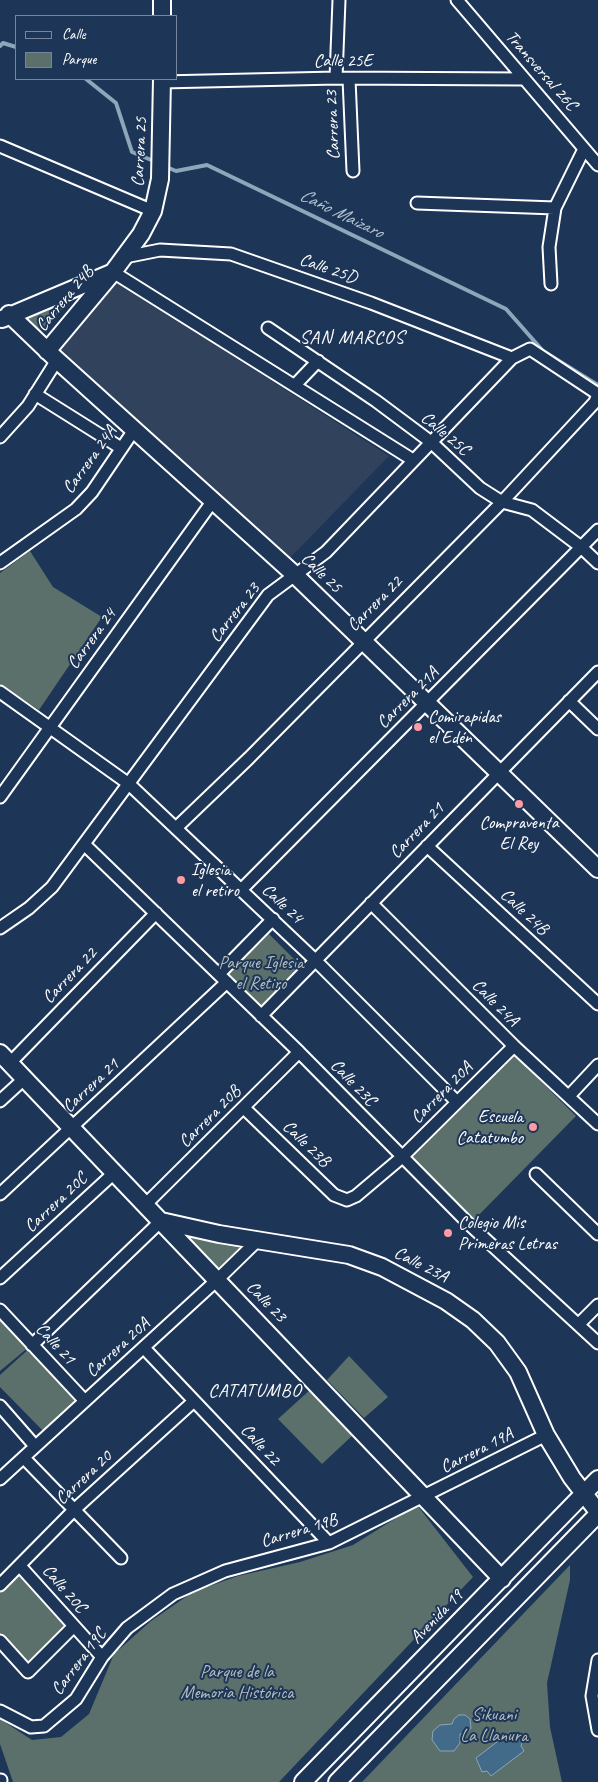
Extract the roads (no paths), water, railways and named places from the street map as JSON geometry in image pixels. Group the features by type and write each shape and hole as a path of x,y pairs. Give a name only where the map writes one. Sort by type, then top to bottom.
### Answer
{"street":[{"path":"162,0 162,15"},
{"name":"Carrera 23","path":"336,78 339,0"},
{"name":"Transversal 26C","path":"457,0 598,165"},
{"name":"Carrera 23","path":"349,79 353,171"},
{"name":"Calle 25E","path":"178,80 524,79"},
{"name":"Carrera 25","path":"113,272 141,234 153,210 158,194 161,173 162,80"},
{"path":"0,146 153,210"},
{"path":"552,284 549,247 555,208 584,149"},
{"path":"417,203 555,208"},
{"name":"Calle 25D","path":"124,257 160,250 231,254 370,303 512,358"},
{"path":"4,317 113,272 413,460"},
{"name":"Carrera 24B","path":"0,437 19,417 35,394 52,356 113,272"},
{"name":"Calle 25","path":"4,317 52,356 294,574 598,869"},
{"name":"Calle 25C","path":"268,328 318,361 431,442 480,488 502,502 532,510 581,547 598,563"},
{"name":"Carrera 23","path":"0,928 30,908 52,887 85,845 268,595 326,552 512,358 530,349 597,397"},
{"path":"295,385 318,361"},
{"path":"35,394 121,448"},
{"name":"Carrera 22","path":"176,828 502,502 597,397"},
{"name":"Carrera 24A","path":"0,563 76,509 92,492 134,430"},
{"name":"Carrera 24","path":"0,797 212,502"},
{"name":"Carrera 21A","path":"241,890 598,530"},
{"name":"Carrera 21","path":"261,1016 598,672"},
{"name":"Calle 24","path":"0,692 129,784 316,960 456,1102"},
{"path":"569,701 598,729"},
{"name":"Calle 23C","path":"85,845 299,1052 401,1158 471,1226 598,1343"},
{"name":"Calle 24B","path":"427,846 598,1004"},
{"name":"Calle 24A","path":"371,903 514,1046 598,1124"},
{"name":"Carrera 22","path":"5,1058 156,913"},
{"path":"223,978 272,920"},
{"name":"Carrera 21","path":"0,1194 72,1128 223,978"},
{"name":"Carrera 20A","path":"346,1200 356,1196 401,1158 514,1046"},
{"name":"Carrera 20B","path":"145,1205 299,1052"},
{"name":"Calle 23","path":"5,1058 502,1579"},
{"path":"569,1096 598,1065"},
{"path":"0,1101 24,1079"},
{"name":"Calle 23B","path":"244,1108 334,1195 346,1200"},
{"name":"Carrera 20C","path":"0,1278 114,1173"},
{"path":"536,1174 598,1234"},
{"path":"32,1345 161,1221"},
{"name":"Calle 23A","path":"161,1221 349,1255 382,1267 446,1301 473,1320 498,1343 518,1372 546,1435 572,1478 593,1487"},
{"name":"Carrera 20A","path":"0,1479 144,1348 258,1240"},
{"path":"579,1324 598,1305"},
{"name":"Calle 21","path":"0,1310 85,1401"},
{"name":"Calle 22","path":"144,1348 329,1543"},
{"name":"Carrera 20","path":"0,1585 75,1509 194,1401"},
{"path":"0,1406 35,1446"},
{"name":"Carrera 19A","path":"424,1497 546,1435"},
{"path":"24,1458 122,1558"},
{"path":"337,1782 598,1513 593,1487"},
{"name":"Avenida 19","path":"303,1782 593,1487"},
{"name":"Carrera 19B","path":"207,1577 329,1543 424,1497"},
{"name":"Calle 20C","path":"20,1566 102,1657"},
{"name":"Carrera 19C","path":"0,1711 30,1727 44,1726 60,1714 81,1693 102,1657 127,1628 157,1604 207,1577"},
{"path":"0,1641 28,1672 73,1627"},
{"path":"598,1660 592,1696 598,1730"}],"waterway":[{"name":"Caño Maizaro","path":"0,46 3,43 15,47"},
{"name":"Caño Maizaro","path":"87,80 116,103 132,152 156,162"},
{"name":"Caño Maizaro","path":"164,166 176,171 207,165 506,309 543,351 598,385"}],"place":[{"name":"Comirapidas el Edén","path":"418,727"},
{"name":"Compraventa El Rey","path":"519,804"},
{"name":"Iglesia el retiro","path":"181,880"},
{"name":"Escuela Catatumbo","path":"533,1127"},
{"name":"Colegio Mis Primeras Letras","path":"448,1233"}],"district":[{"name":"SAN MARCOS","path":"352,338"},
{"name":"CATATUMBO","path":"255,1391"}],"park label":[{"name":"Parque Iglesia el Retiro","path":"261,973"},
{"name":"Parque de la Memoria Histórica","path":"237,1682"},
{"name":"Sikuani La Llanura","path":"494,1725"}]}
